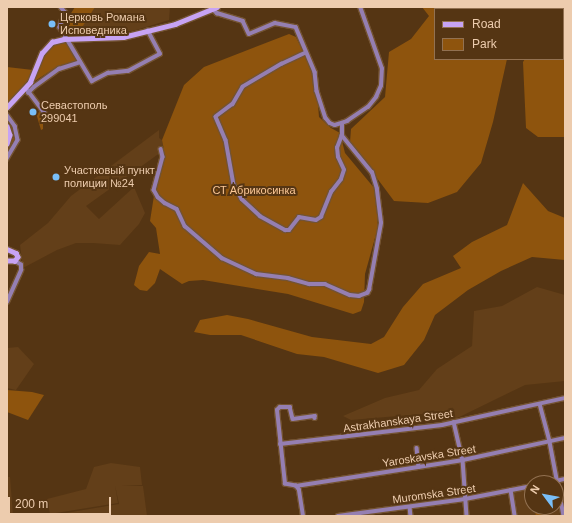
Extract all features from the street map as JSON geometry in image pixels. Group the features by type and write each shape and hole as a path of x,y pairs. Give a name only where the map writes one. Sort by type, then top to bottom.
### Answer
{"main road":[{"path":"7,107 27,91 46,47 52,42 67,39 123,37 175,24 215,8"},
{"path":"7,126 10,135 7,144"},
{"path":"7,249 16,253 16,259 7,261"}],"street":[{"path":"61,7 65,12 60,27 92,81 108,73 128,71 160,54 148,31"},
{"path":"215,8 217,13 243,21 249,34 275,23 296,26 315,72 317,91 326,118 330,123 335,125 342,124 368,107 376,97 381,86 382,69 360,7"},
{"path":"306,53 282,64 243,87 233,104 216,117 226,140 237,192 260,216 285,230 289,230 299,217 305,219 319,219 323,214 331,192 343,174 344,167 338,157 337,148 342,136 342,124"},
{"path":"45,113 27,91 59,68 80,62"},
{"path":"7,115 15,126 18,140 7,159"},
{"path":"161,149 163,157 154,190 158,197 177,209 185,226 222,258 256,274 288,278 309,284 325,284 358,296 367,293 369,290 381,223 377,189 372,173 342,136"},
{"path":"7,302 21,270 21,265 16,259"},
{"name":"Astrakhanskaya Street","path":"280,444 425,428 565,398"},
{"path":"540,404 557,475"},
{"path":"303,516 296,486 286,484 276,415 277,410 280,407 286,406 290,407 293,419 315,416 315,418"},
{"path":"454,422 463,460 467,516"},
{"name":"Yaroskavska Street","path":"296,486 463,460 565,438"},
{"path":"417,448 419,467"},
{"name":"Muromska Street","path":"338,516 357,515 465,499 524,488"},
{"path":"511,490 516,516"},
{"path":"410,507 411,516"}],"shaded area":[{"path":"75,7 170,7 169,20 133,31 114,33 79,32 65,23"},
{"path":"159,130 159,138 162,140 164,150 86,206 99,219 134,187 145,213 139,224 120,245 76,243 57,250 23,268 20,245 48,223 71,196"},
{"path":"537,287 565,295 565,381 525,385 445,424 433,413 351,420 343,416 385,398 419,390 437,369 472,346 474,311 502,306"},
{"path":"18,347 34,364 16,390 7,388 7,348"},
{"path":"111,463 140,467 142,485 121,486 143,486 147,516 48,516 119,504 115,485 118,503 50,514 47,499 86,489 94,467"},
{"path":"7,477 10,477 13,516 7,516"},
{"path":"524,489 524,515 560,516 518,516 514,491"}],"green space":[{"path":"75,7 95,7 79,32 65,23"},
{"path":"422,7 524,8 434,8 434,60 507,60 493,122 481,163 457,192 428,203 394,201 350,142 351,129 385,97 389,52 411,39 429,16"},
{"path":"532,7 565,7 565,137 538,137 526,128 523,62 524,60 564,60 564,8"},
{"name":"СТ Абрикосинка","path":"289,34 296,37 316,79 319,117 331,128 340,133 345,153 375,189 378,227 365,274 364,302 361,311 353,314 288,294 203,280 189,281 182,284 160,269 155,283 147,291 140,290 134,285 139,266 149,252 160,254 156,228 150,221 158,170 164,150 162,140 184,85 204,67"},
{"path":"63,41 68,42 78,60 58,66 35,81 33,80 47,47"},
{"path":"7,67 33,70 25,85 7,103"},
{"path":"40,112 43,119 43,129 41,130 36,113"},
{"path":"7,117 13,123 17,141 7,156 7,151 14,136 13,131 7,122"},
{"path":"523,183 548,211 565,218 565,260 532,257 501,271 468,290 435,315 424,340 404,365 378,373 324,357 297,354 241,335 210,335 194,332 200,320 227,315 248,319 312,337 371,344 384,337 403,307 423,284 461,268 453,256 472,242 507,225"},
{"path":"7,390 32,392 44,395 28,420 7,412"},
{"path":"536,515 547,516 536,516"}],"place":[{"name":"Церковь Романа Исповедника","path":"52,24"},
{"name":"Севастополь 299041","path":"33,112"},
{"name":"Участковый пункт полиции №24","path":"56,177"}]}
